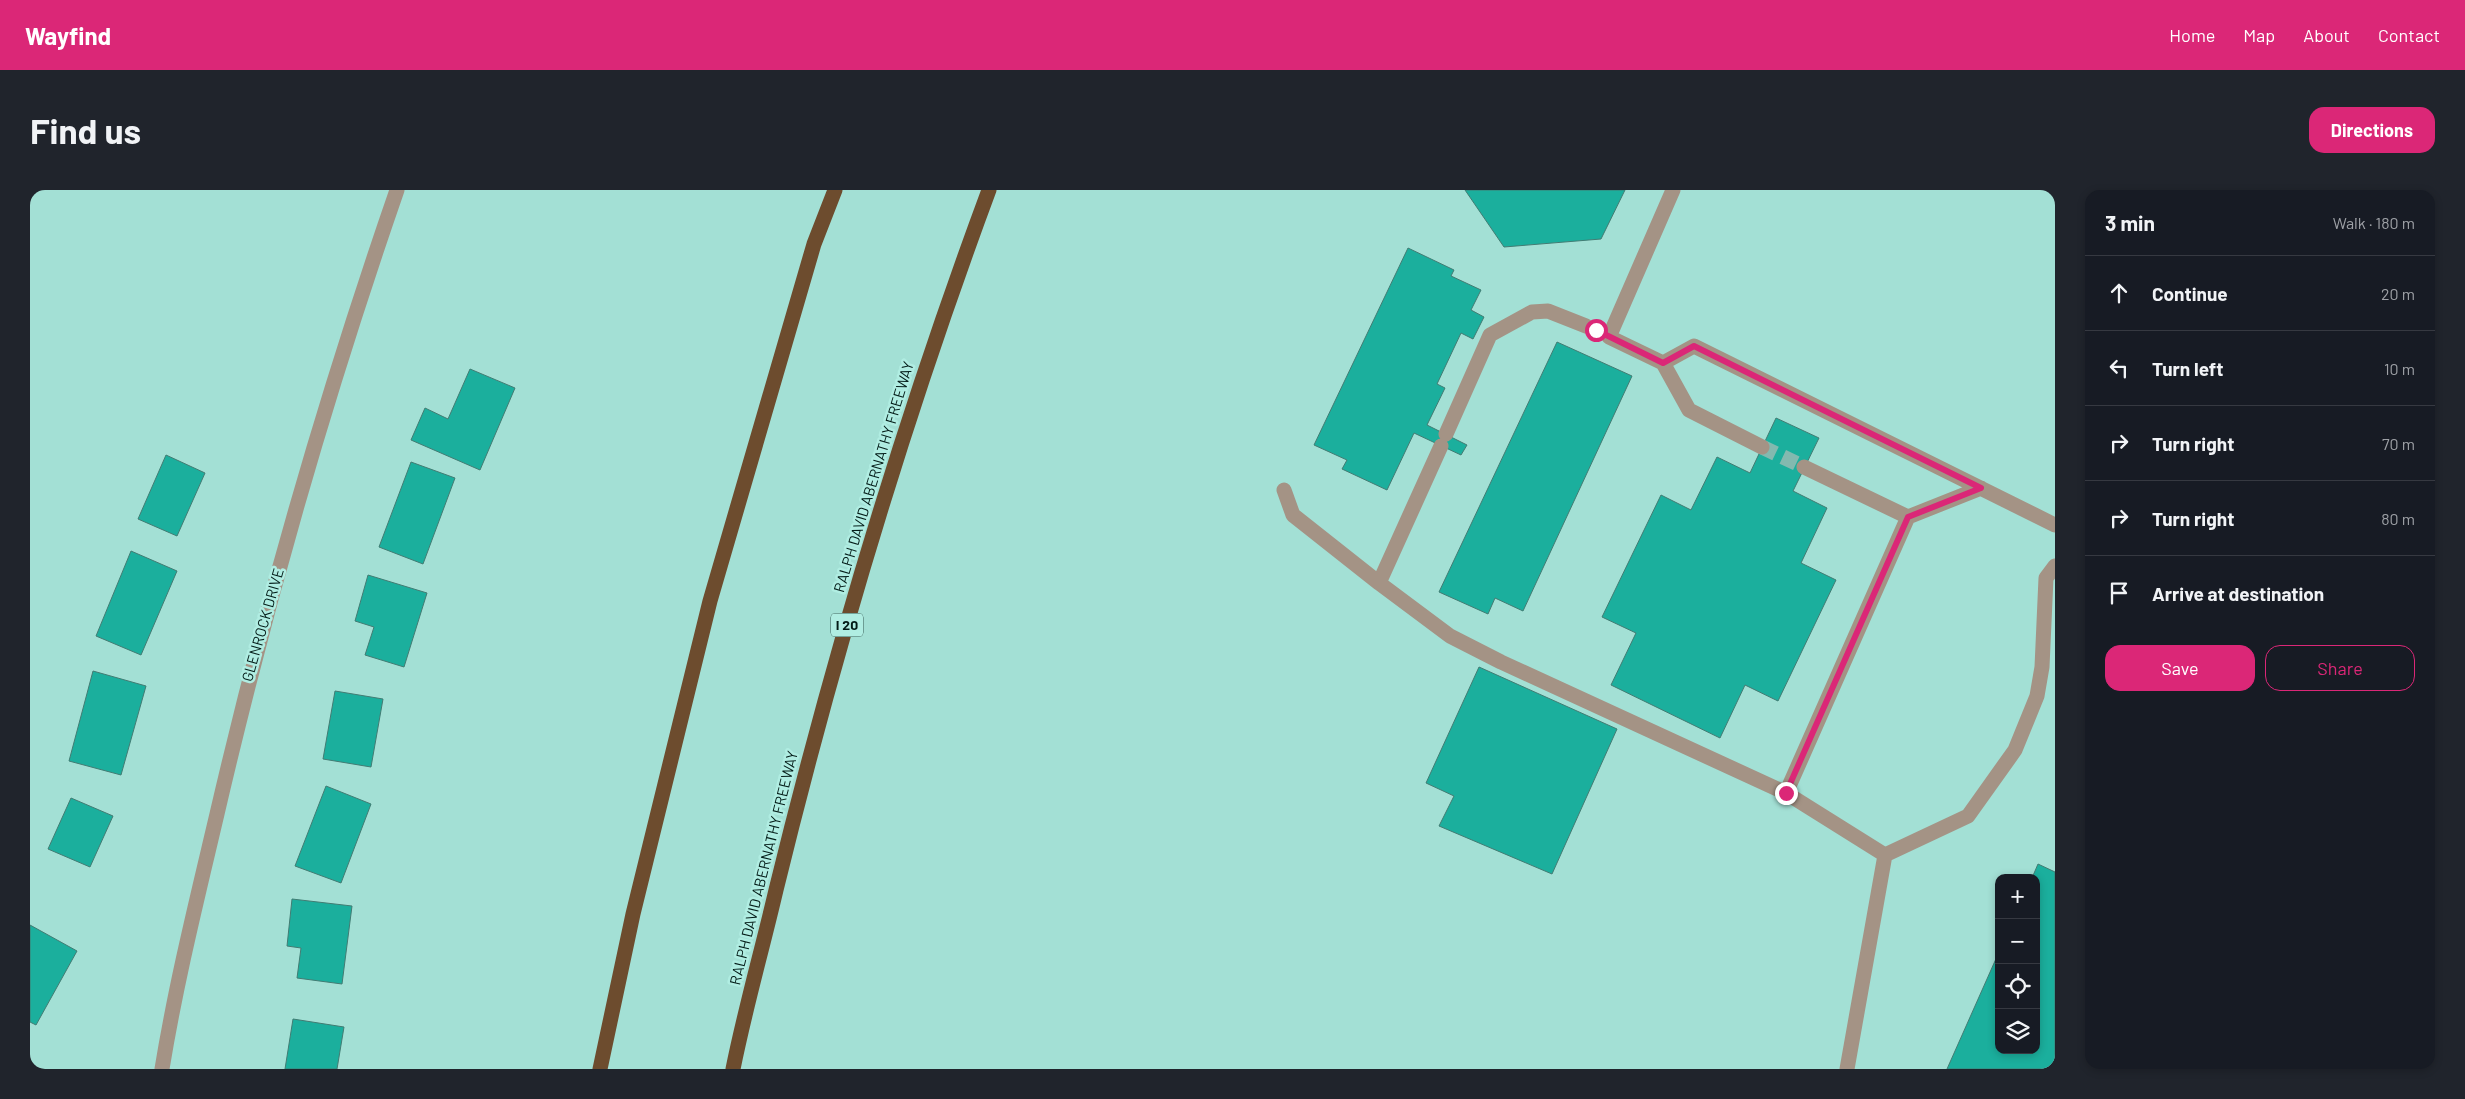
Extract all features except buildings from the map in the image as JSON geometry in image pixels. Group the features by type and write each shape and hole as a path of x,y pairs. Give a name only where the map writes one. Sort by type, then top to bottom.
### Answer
{"highway":[{"path":"600,1069 633,914 710,601 831,190"},
{"path":"814,244 835,190"},
{"name":"RALPH DAVID ABERNATHY FREEWAY","path":"733,1069 799,797 868,550 942,316 989,190"}],"street":[{"name":"GLENROCK DRIVE","path":"162,1069 174,998 247,682 313,448 350,329 398,190"},
{"path":"1597,331 1673,190"},
{"path":"1379,584 1490,335 1532,312 1548,311 1597,331 1663,363 1689,410 1762,447"},
{"path":"1663,363 1694,346 2055,525"},
{"path":"1804,468 1908,517"},
{"path":"1786,793 1908,517 1981,488"},
{"path":"1284,490 1293,515 1379,584 1450,636 1501,662 1786,793 1885,855"},
{"path":"1885,855 1968,816 2015,750 2049,667 2046,578 2055,566"},
{"path":"1846,1069 1885,855"}],"tunnel":[{"path":"1762,447 1804,467"}],"route":[{"path":"1596,330 1663,363 1694,346 1981,488 1908,517 1786,793"}]}
